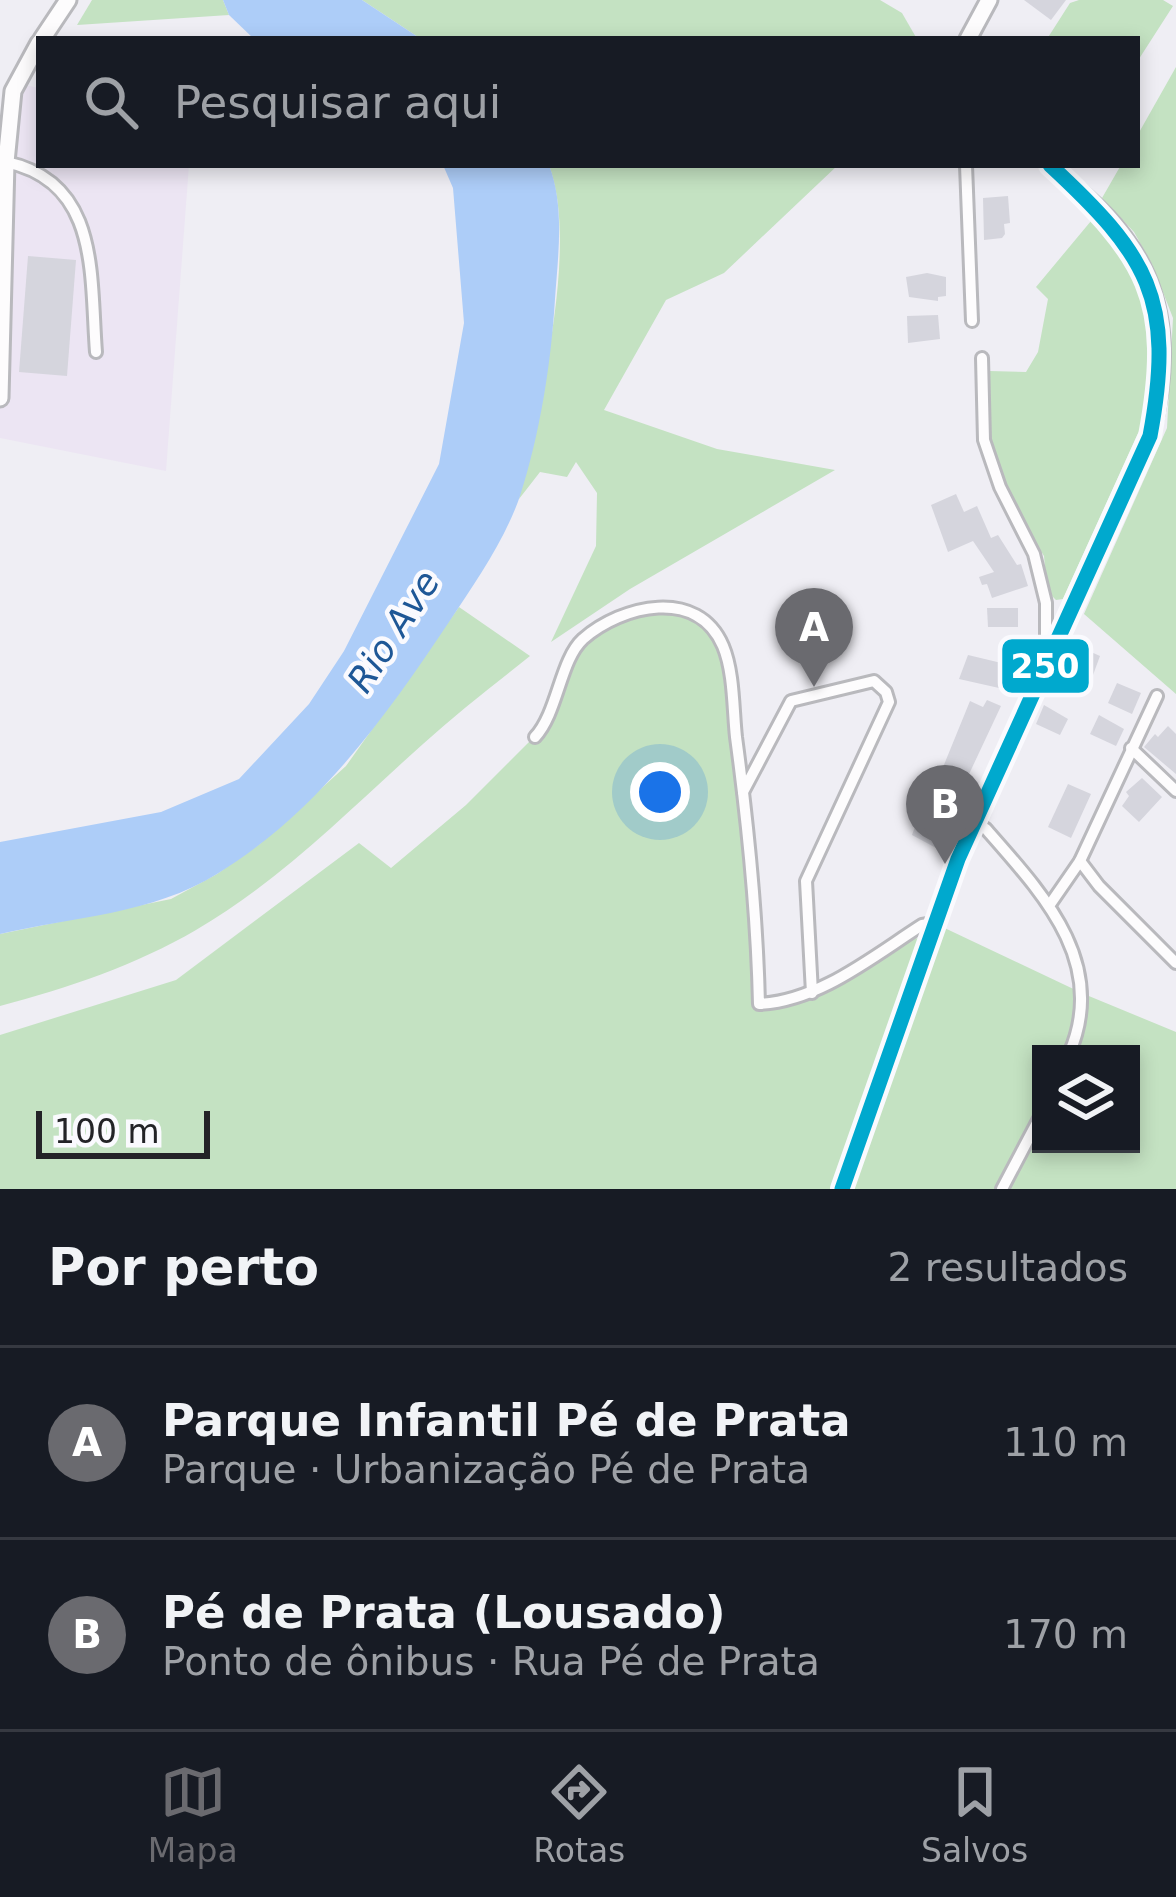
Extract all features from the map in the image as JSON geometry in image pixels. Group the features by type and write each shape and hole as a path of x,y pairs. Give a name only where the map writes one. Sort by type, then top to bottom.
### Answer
{"street":[{"path":"43,36 68,0"},
{"path":"970,36 989,0"},
{"path":"0,398 3,162 14,92 36,49"},
{"path":"3,162 32,168 60,187 75,206 89,268 96,352"},
{"path":"966,168 972,321"},
{"path":"842,1189 974,822 1150,436 1162,389 1162,330 1148,280 1126,239 1053,168"},
{"path":"982,358 984,440 1000,487 1034,554 1046,603 1045,667"},
{"path":"1046,603 1056,611 1070,610"},
{"path":"535,737 545,725 579,641 635,609 678,608 705,618 724,647 738,746 753,872 759,1004 812,993 934,923"},
{"path":"743,792 791,700 874,681 886,692 889,702 806,881 812,993"},
{"path":"1051,903 1080,861 1157,696"},
{"path":"738,746 750,754 764,755"},
{"path":"1131,748 1176,791"},
{"path":"974,822 1051,903 1084,994 1073,1045"},
{"path":"1080,861 1176,963"},
{"path":"900,939 928,940"},
{"path":"1002,1189 1032,1132"}],"shaded area":[{"path":"25,85 36,87 36,168 189,168 166,471 0,438 0,234"}],"green space":[{"path":"92,0 223,0 229,15 77,25"},
{"path":"362,0 880,0 902,13 915,36 416,36"},
{"path":"1163,0 1173,6 1140,57 1140,36 1049,36 1070,3"},
{"path":"1176,67 1176,694 1084,614 1167,428 1173,318 1134,232 1102,198 1119,168 1140,168 1140,131"},
{"path":"550,168 835,168 724,273 666,300 604,410 717,449 835,470 630,589 551,642 596,546 597,493 576,462 567,477 540,472 519,499 545,376 558,284 557,200"},
{"path":"1103,220 1127,255 1151,330 1152,389 1140,429 1063,599 1056,600 1047,591 1044,556 1000,487 989,431 989,371 1026,372 1038,352 1048,299 1036,287 1091,221"},
{"path":"459,607 530,656 286,866 227,910 126,965 0,1006 0,934 171,899 261,843 346,766"},
{"path":"678,608 705,618 724,647 759,1003 786,1002 900,939 923,938 838,1189 0,1189 0,1035 176,980 359,843 391,868 466,805 545,726 579,642 635,609"},
{"path":"934,923 1176,1032 1176,1189 842,1189"}],"water":[{"path":"223,0 362,0 416,36 251,36 229,15"},
{"name":"Rio Ave","path":"444,168 550,168 559,214 553,324 539,424 520,496 489,561 374,728 318,793 253,849 217,874 166,898 0,934 0,842 161,812 239,779 309,704 344,651 439,464 464,323 453,188"}],"building":[{"path":"1024,0 1066,0 1051,20"},
{"path":"1008,196 1010,223 1004,224 1005,234 984,240 983,198"},
{"path":"28,256 76,260 67,376 19,372"},
{"path":"927,273 946,277 946,296 938,301 909,297 906,277"},
{"path":"938,315 940,339 908,343 907,316"},
{"path":"956,494 964,512 977,506 991,538 998,535 1017,565 1021,564 1028,586 992,598 979,577 994,572 973,541 948,552 931,505"},
{"path":"987,608 1018,608 1018,627 988,627"},
{"path":"1073,644 1100,656 1093,675 1065,662"},
{"path":"968,655 1014,666 1008,690 959,679"},
{"path":"1117,683 1141,693 1132,714 1108,703"},
{"path":"987,700 1001,706 963,787 939,777 970,701 983,707"},
{"path":"1044,705 1068,719 1060,735 1036,724"},
{"path":"1099,715 1124,729 1116,746 1090,734"},
{"path":"1168,726 1176,734 1176,774 1144,747"},
{"path":"1142,778 1162,797 1139,822 1122,806 1129,796 1126,792"},
{"path":"1068,784 1091,794 1071,838 1048,827"},
{"path":"917,821 946,834 938,849 912,835"}],"transit line":[{"name":"250","path":"842,1189 958,859 1150,436 1159,348 1146,282 1110,226 1053,168"}],"place":[{"name":"Parque Infantil Pé de Prata","path":"814,687"},
{"name":"Pé de Prata (Lousado)","path":"945,864"}]}
